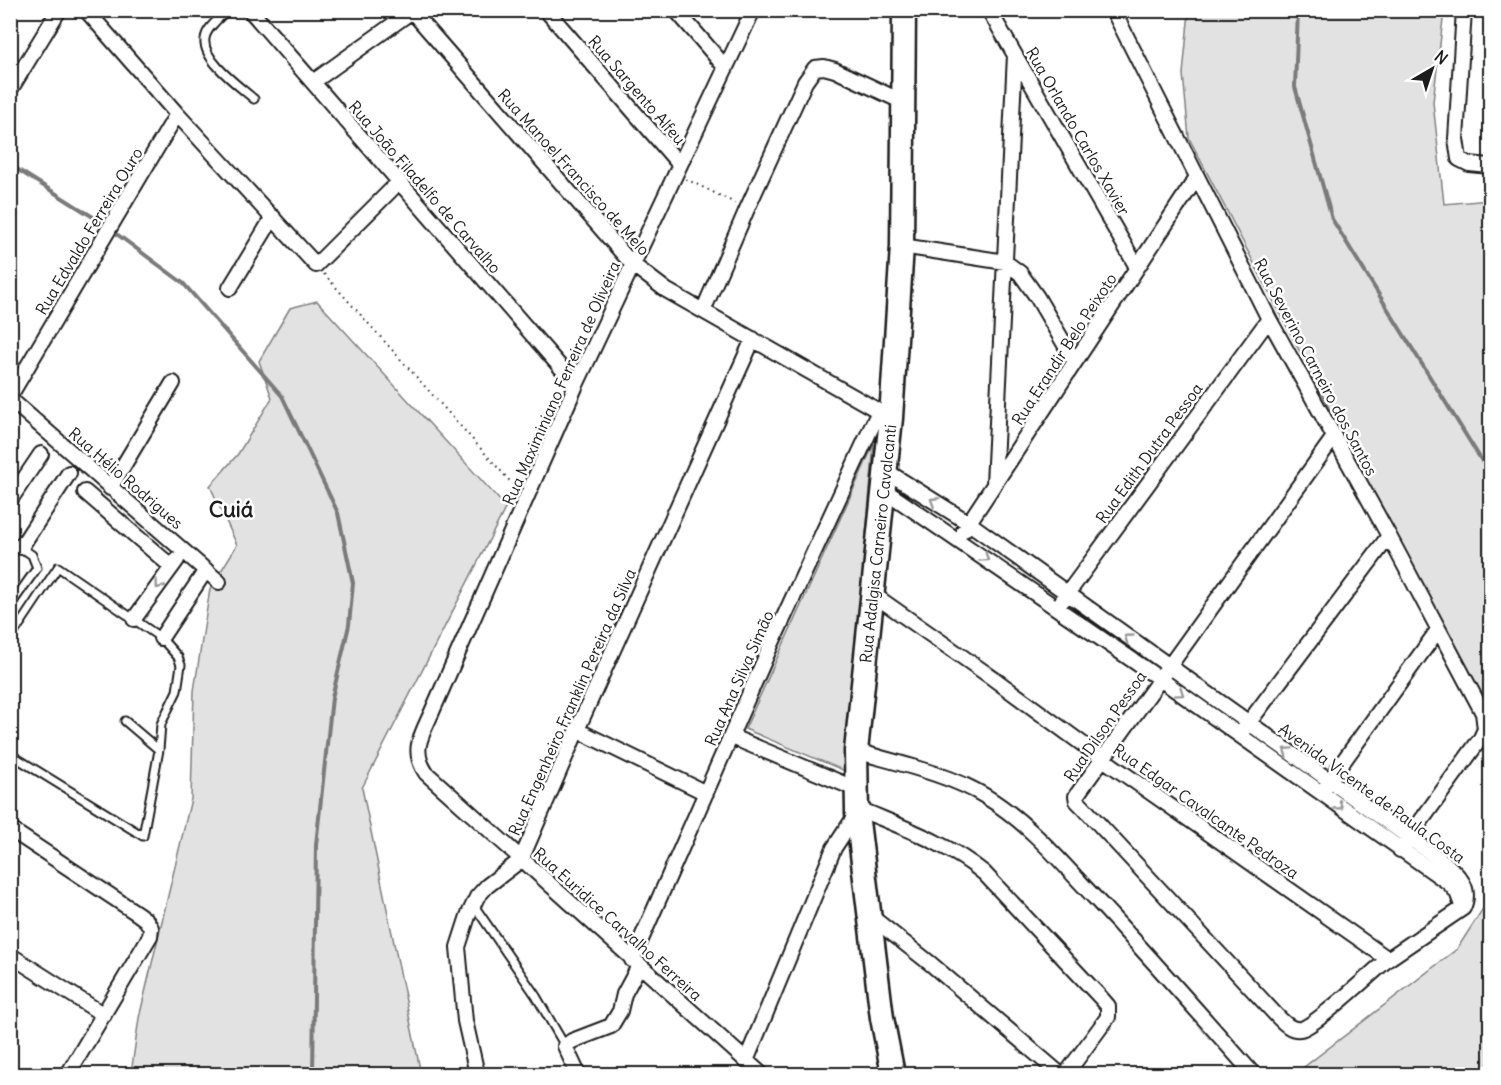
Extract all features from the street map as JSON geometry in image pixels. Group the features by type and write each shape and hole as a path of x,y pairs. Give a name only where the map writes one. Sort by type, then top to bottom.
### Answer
{"main road":[{"name":"Rua Adalgisa Carneiro Cavalcanti","path":"895,1073 882,1018 869,915 857,803 856,750 885,481 885,415 902,246 904,10"}],"street":[{"path":"86,10 177,114 316,265 398,183"},
{"name":"Rua João Filadelfo de Carvalho","path":"250,10 398,183 576,385"},
{"name":"Rua Sargento Alfeu","path":"546,10 678,170"},
{"path":"676,10 726,68"},
{"name":"Rua Maximiniano Ferreira de Oliveira","path":"426,773 418,755 419,742 576,385 753,10"},
{"name":"Rua Orlando Carlos Xavier","path":"989,10 1137,267"},
{"name":"Rua Severino Carneiro dos Santos","path":"1113,10 1269,319 1484,713 1485,729 1480,738 1410,836"},
{"path":"1464,10 1457,153 1459,159 1469,165 1491,166"},
{"path":"313,82 411,11"},
{"name":"Rua Manoel Francisco de Melo","path":"411,11 632,264 666,290 885,415"},
{"path":"10,90 56,12"},
{"path":"994,484 1015,55"},
{"path":"704,311 747,209 806,82 815,68 824,67 835,70 903,102"},
{"name":"Rua Edvaldo Ferreira Ouro","path":"10,397 177,114"},
{"name":"Rua Erandir Belo Peixoto","path":"958,539 1197,177"},
{"path":"230,288 273,217"},
{"path":"902,246 1005,262 1020,273 1037,297 1075,362"},
{"name":"Rua Edith Dutra Pessoa","path":"1057,608 1269,319"},
{"name":"Rua Engenheiro Franklin Pereira da Silva","path":"477,1074 465,1022 458,947 473,904 487,886 521,860 753,339"},
{"path":"110,488 173,382"},
{"name":"Rua Hélio Rodrigues","path":"10,397 110,488 219,582"},
{"name":"Rua Ana Silva Simão","path":"565,1046 611,1026 620,1011 636,963 706,793 885,415"},
{"name":"Rua Dilson Pessoa","path":"1334,437 1076,796 1077,801 1285,1023 1293,1028 1301,1029 1307,1025 1389,959"},
{"path":"10,500 41,453"},
{"path":"16,543 69,473"},
{"name":"Avenida Vicente de Paula Costa","path":"885,481 969,523 1248,723 1400,850 1449,883 1457,892 1462,908"},
{"name":"Avenida Vicente de Paula Costa","path":"885,481 958,539 1240,736 1410,836 1462,878 1467,891 1462,908"},
{"path":"84,492 172,567"},
{"path":"1240,736 1389,536"},
{"path":"134,619 184,551"},
{"path":"161,638 206,570"},
{"name":"Rua Edgar Cavalcante Pedroza","path":"874,595 1389,959"},
{"path":"1325,787 1438,630"},
{"path":"577,730 706,793"},
{"path":"732,736 918,834 971,863 984,873 1108,1006 1108,1017 1066,1074"},
{"path":"856,750 948,779 984,795 1009,812 1041,841 1079,881 1245,1072"},
{"name":"Rua Euridice Carvalho Ferreira","path":"426,773 761,1074"},
{"path":"746,1061 834,848 857,803"},
{"path":"10,829 138,914 150,925 150,936 68,1074"},
{"path":"1400,850 1410,836"},
{"path":"1389,959 1462,908"},
{"path":"869,915 931,964 1060,1074"},
{"path":"10,955 104,1015"},
{"path":"565,1046 578,1074"}],"lane":[{"path":"227,10 214,23 205,37 205,51 254,99"},
{"path":"10,606 37,567 32,555 16,543"},
{"path":"10,639 58,567 161,638 178,657 181,665 177,691 161,724 159,750 143,836 10,754"},
{"path":"125,721 159,750"},
{"path":"473,904 536,996 565,1046"}],"path":[{"path":"678,170 747,209"},
{"path":"316,265 527,500"}],"shaded area":[{"path":"1189,11 1444,11 1433,102 1444,204 1490,200 1490,718 1189,138 1183,74"},
{"path":"317,301 506,507 362,788 421,1074 131,1074 139,1018 191,799 194,691 210,589 237,545 210,486 238,454 272,398 259,361 290,308"},
{"path":"874,444 845,771 745,729"},
{"path":"1490,894 1490,1074 1295,1074 1457,949"}],"waterway":[{"path":"1298,10 1295,87 1332,219 1490,474"},
{"path":"12,166 101,222"},
{"path":"118,235 183,283 282,396 338,513 353,583 349,625 332,698 316,845 313,1074"}],"district":[{"name":"Cuiá","path":"231,509"}]}
